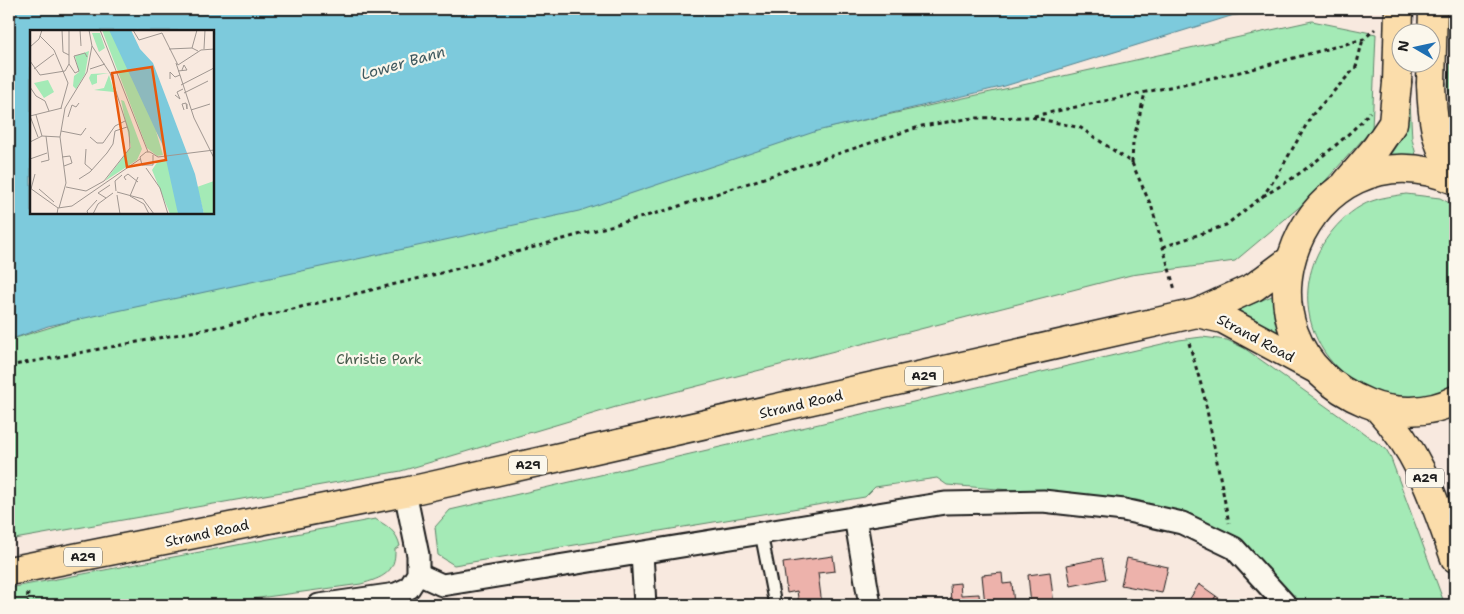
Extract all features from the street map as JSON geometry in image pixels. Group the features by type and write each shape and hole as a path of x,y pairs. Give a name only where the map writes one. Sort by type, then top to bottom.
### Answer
{"main road":[{"name":"A29","path":"1399,9 1398,83 1393,123 1376,148 1343,187 1319,207 1301,232 1289,261 1286,299 1295,336 1314,368 1345,394 1378,408 1414,411 1449,404 1455,400"},
{"path":"1434,9 1431,84 1434,123 1445,160 1455,171"},
{"name":"A29","path":"1343,187 1373,174 1406,169 1438,173 1455,180"},
{"name":"Strand Road","path":"9,571 404,492 1197,313 1254,287 1289,261"},
{"name":"Strand Road","path":"1197,313 1223,319 1314,368"},
{"name":"A29","path":"1378,408 1403,437 1419,464 1455,558"}],"street":[{"path":"320,605 396,594 409,588 418,574 418,555 404,492"},
{"path":"418,574 442,585 945,503 1043,501 1124,510 1182,523 1234,548 1286,605"},
{"path":"855,517 870,605"},
{"path":"642,553 645,605"}],"lane":[{"path":"761,533 776,605"}],"path":[{"path":"9,366 223,326 441,273 664,211 922,126 973,118 1031,117 1249,70 1364,39 1356,67 1312,116 1278,174 1262,196"},
{"path":"1145,93 1133,142 1132,163 1152,208 1175,290"},
{"path":"1163,247 1226,225 1262,196 1283,185 1345,137 1372,108"},
{"path":"1031,117 1080,128 1132,163"},
{"path":"1189,343 1204,396 1234,548"}],"green space":[{"name":"Christie Park","path":"1081,9 1289,9 1208,18 828,128 1312,21 1376,34 1372,129 1309,199 1235,261 1131,275 616,407 401,471 9,540 9,340"},
{"path":"1455,9 1455,138 1448,85"},
{"path":"1408,72 1412,139 1418,163 1384,164 1398,143 1405,125"},
{"path":"1406,194 1440,198 1455,206 1455,388 1414,399 1394,399 1370,391 1354,382 1336,367 1323,350 1314,331 1309,311 1308,290 1312,269 1320,249 1341,221 1366,203 1380,198"},
{"path":"1277,294 1285,334 1280,339 1232,312"},
{"path":"1202,337 1227,340 1244,348 1386,449 1445,605 1297,605 1237,540 1217,528 1177,511 1137,500 947,485 937,478 875,487 865,497 454,565 438,555 435,527 450,510 1179,340"},
{"path":"375,519 391,530 397,537 400,546 395,549 393,564 386,573 381,577 361,584 208,605 9,605 9,588"}],"water":[{"name":"Lower Bann","path":"9,9 1289,9 1234,15 1005,86 817,131 579,211 48,326 9,340"}],"building":[{"path":"833,556 835,571 818,573 822,605 799,605 797,591 787,593 783,563"},
{"path":"1102,558 1106,579 1071,586 1067,565"},
{"path":"1127,558 1168,567 1162,593 1121,585"},
{"path":"1050,572 1054,605 1031,605 1028,575"},
{"path":"1002,573 1003,584 1012,583 1014,605 985,605 982,575"},
{"path":"960,583 961,595 979,594 980,605 951,605 950,584"},
{"path":"1199,584 1216,596 1210,605 1186,605"},
{"path":"1216,596 1228,605 1210,605"},
{"path":"745,601 746,605 714,605"}]}
